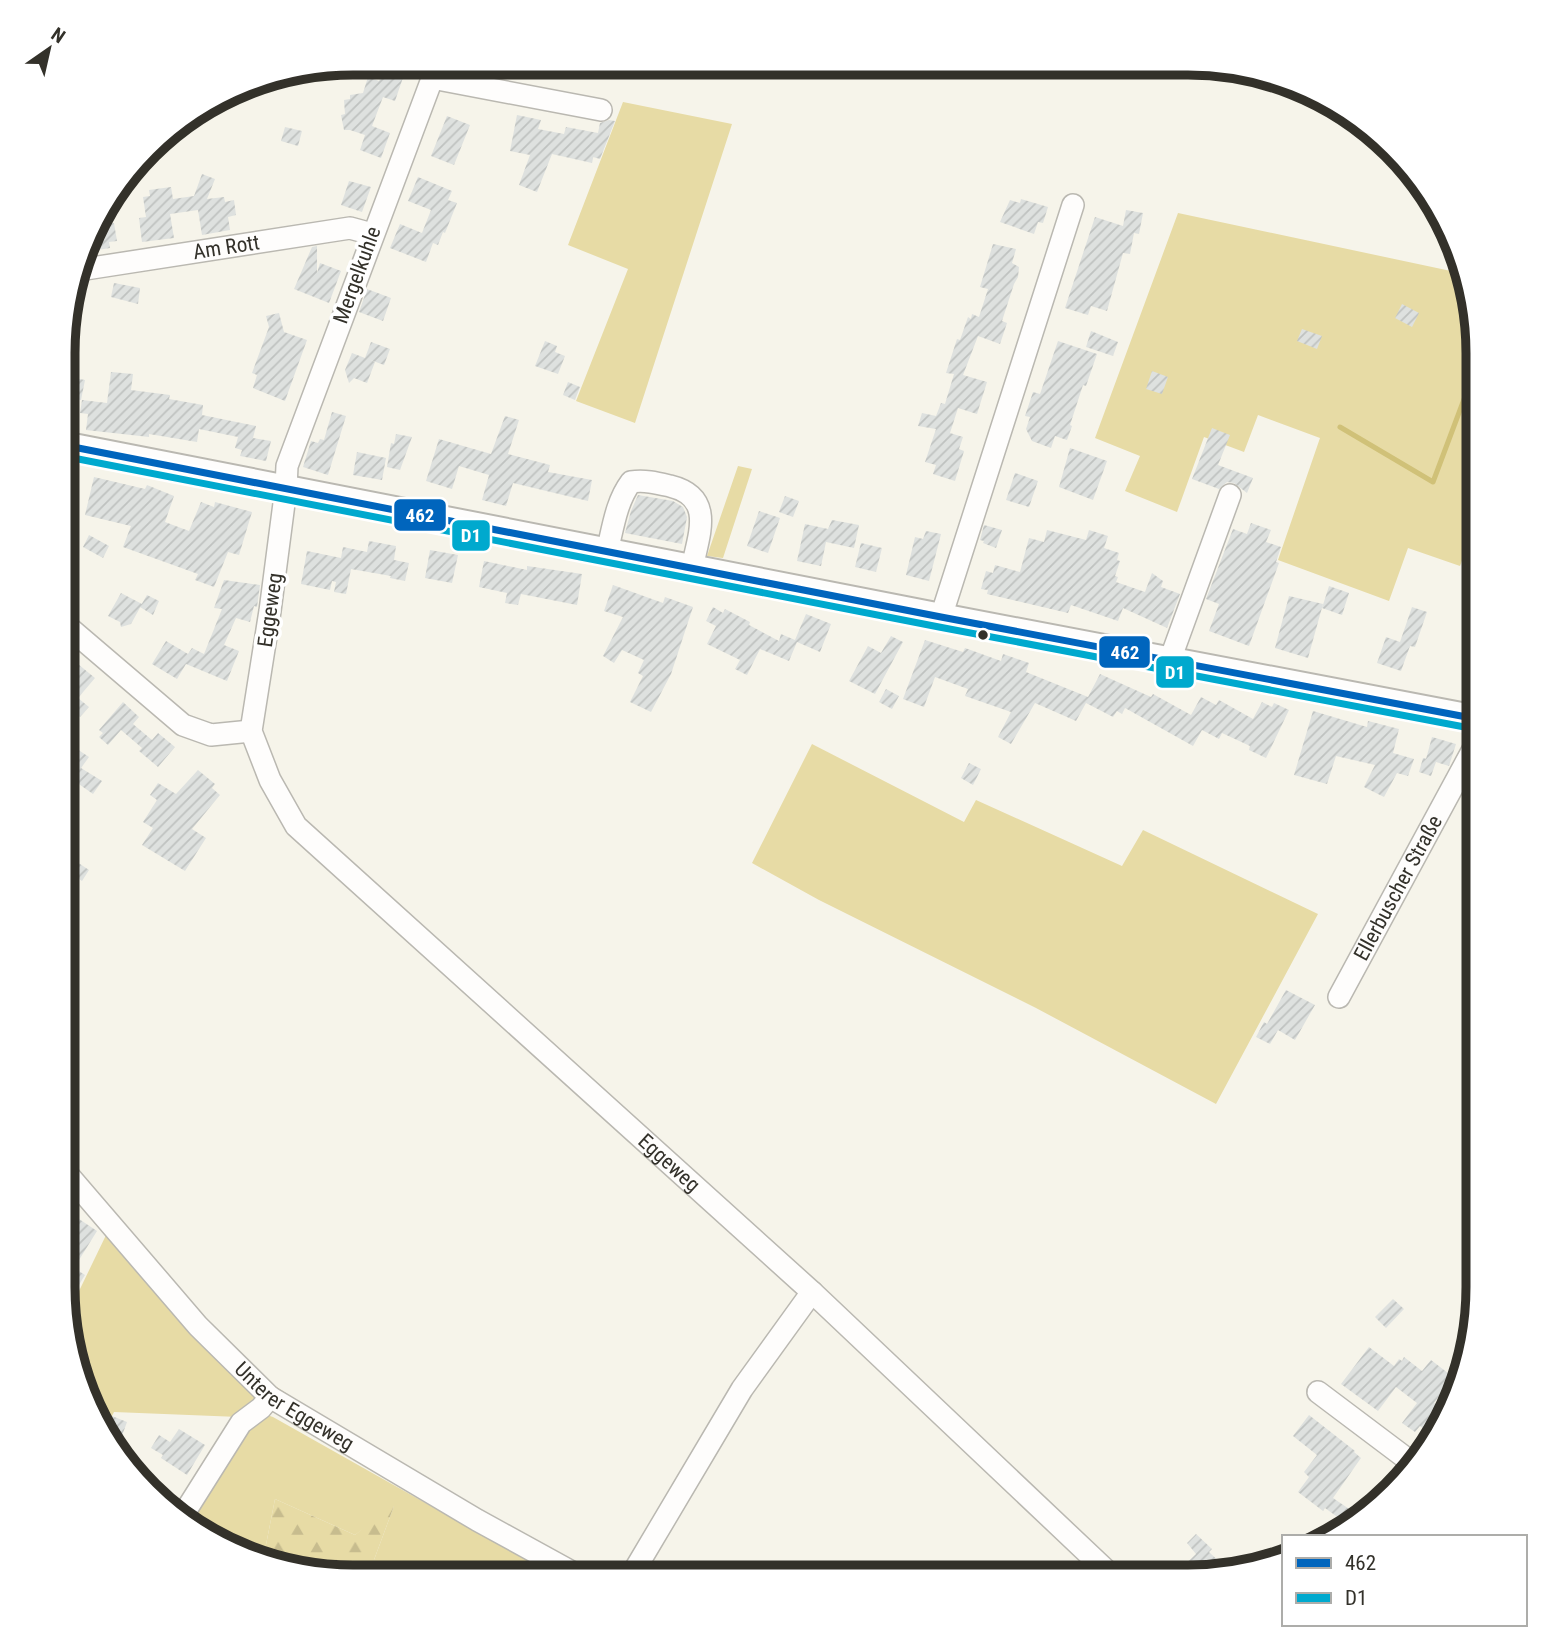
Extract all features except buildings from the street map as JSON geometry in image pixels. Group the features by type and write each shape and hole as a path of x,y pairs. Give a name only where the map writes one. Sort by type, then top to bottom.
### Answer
{"main road":[{"path":"75,447 1466,717"}],"street":[{"name":"Mergelkuhle","path":"286,488 287,466 433,75"},
{"path":"456,75 601,110"},
{"path":"941,617 1073,205"},
{"name":"Am Rott","path":"89,269 350,228 372,234"},
{"path":"607,552 626,489 631,482 643,480 690,492 697,501 701,511 701,528 692,568"},
{"name":"Eggeweg","path":"286,488 251,731 270,780 296,826 812,1292 1100,1565"},
{"path":"1170,660 1230,495"},
{"path":"75,633 183,725 211,735 251,731"},
{"name":"Ellerbuscher Straße","path":"1339,997 1466,762"},
{"name":"Unterer Eggeweg","path":"75,1183 198,1326 270,1397 477,1520 559,1565"},
{"path":"638,1565 743,1389 812,1292"},
{"path":"1318,1392 1406,1459"},
{"path":"187,1509 242,1423 270,1397"}],"green space":[{"path":"623,102 732,124 635,423 576,401 628,269 568,245"},
{"path":"1178,213 1453,271 1463,317 1466,353 1466,550 1460,566 1408,548 1389,601 1278,560 1320,438 1258,415 1244,452 1204,437 1177,512 1125,491 1140,456 1095,438"},
{"path":"738,466 752,469 723,558 707,556"},
{"path":"812,744 964,822 976,800 1122,866 1143,830 1318,914 1216,1104 1036,1008 819,900 752,863"},
{"path":"108,1231 272,1384 383,1456 259,1398 239,1417 114,1412 110,1420 96,1393 85,1359 76,1298"},
{"path":"261,1413 273,1417 535,1565 372,1565 394,1506 355,1535 275,1499 265,1550 230,1536 191,1512"},
{"path":"275,1499 355,1535 391,1505 394,1506 372,1565 317,1562 265,1550"}],"waterway":[{"path":"1340,427 1433,482 1466,394"}],"transit line":[{"name":"462","path":"75,447 1466,717"},
{"name":"D1","path":"75,458 1466,727"}]}
